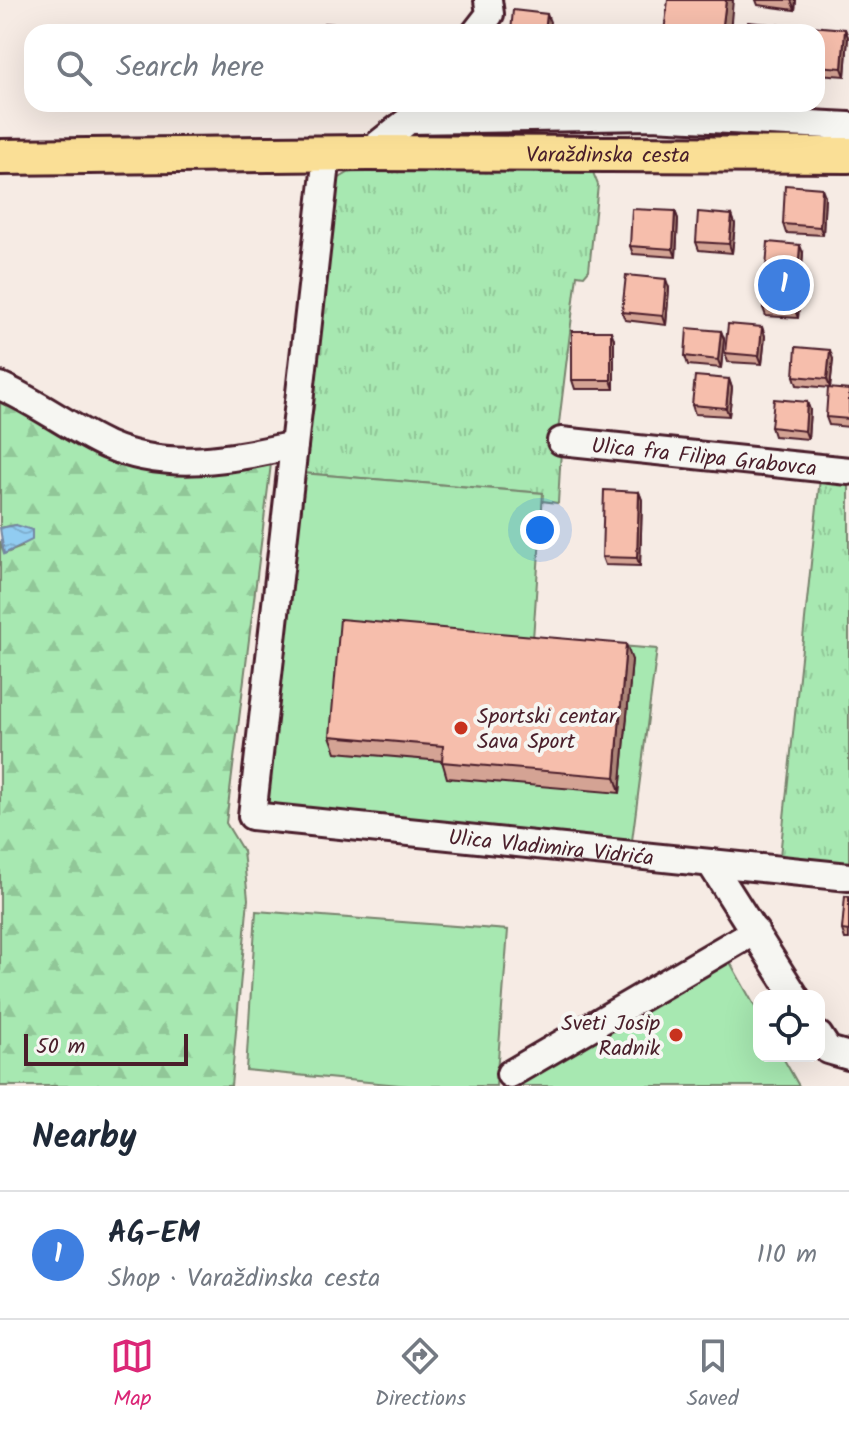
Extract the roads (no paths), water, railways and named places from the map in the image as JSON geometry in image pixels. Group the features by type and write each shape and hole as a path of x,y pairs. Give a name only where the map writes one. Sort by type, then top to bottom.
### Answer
{"main road":[{"name":"Varaždinska cesta","path":"0,157 367,153 849,155"}],"street":[{"path":"482,24 490,14 488,0"},
{"name":"Varaždinska cesta","path":"367,153 416,112 652,116 849,126"},
{"path":"0,386 109,446 154,457 213,462 294,445 327,155"},
{"name":"Ulica fra Filipa Grabovca","path":"561,441 849,471"},
{"name":"Ulica Vladimira Vidrića","path":"294,445 252,816 849,877"},
{"path":"711,864 791,990"},
{"path":"510,1074 755,931"},
{"path":"825,1045 828,1050 849,1056"}],"water":[{"path":"16,525 32,530 32,540 4,554 0,528"}],"place":[{"name":"AG-EM","path":"784,285"},
{"name":"Sportski centar Sava Sport","path":"461,728"},
{"name":"Sveti Josip Radnik","path":"676,1035"}]}
